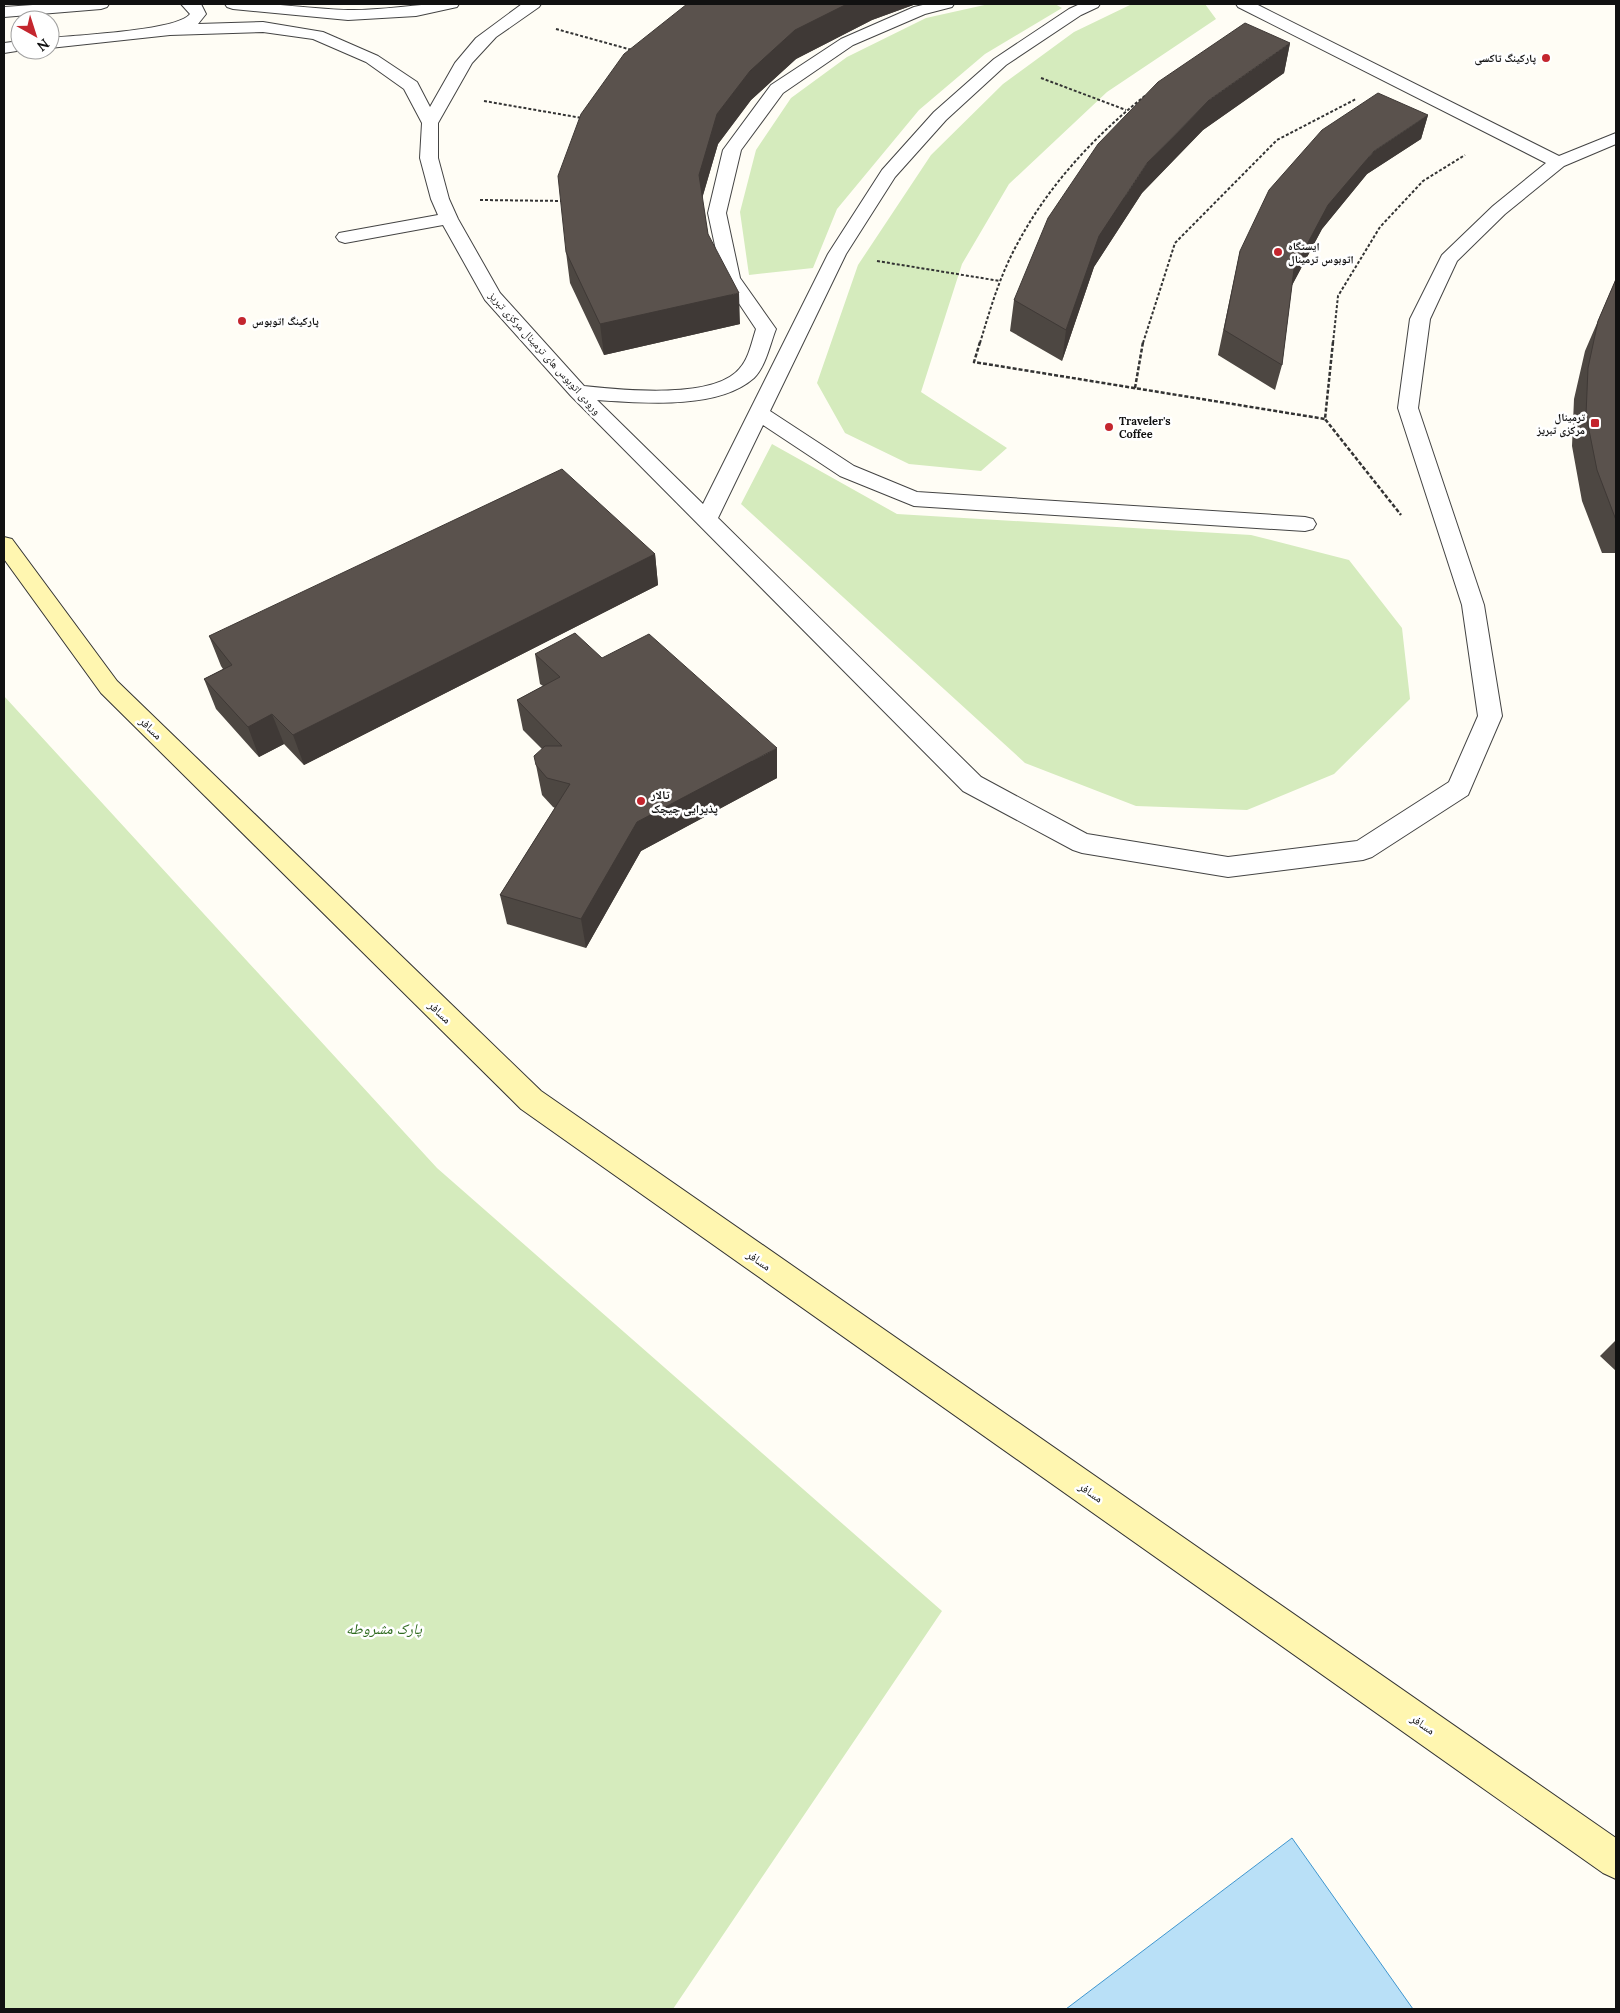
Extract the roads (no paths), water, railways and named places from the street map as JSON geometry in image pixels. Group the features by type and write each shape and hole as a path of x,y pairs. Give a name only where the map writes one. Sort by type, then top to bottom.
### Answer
{"main road":[{"name":"مسافر","path":"4,544 109,687 531,1100 1616,1860"}],"lane":[{"path":"4,12 101,4"},
{"path":"170,30 192,22 198,14 195,6 189,4"},
{"path":"233,4 348,15 416,11 451,4"},
{"path":"430,123 444,94 471,54 512,16 533,4"},
{"path":"578,392 651,398 709,393 747,373 766,329 731,278 718,213 732,150 777,89 847,42 920,10 946,4"},
{"path":"706,520 836,254 888,174 940,116 1000,62 1075,12 1092,4"},
{"path":"1244,4 1558,162"},
{"name":"ورودی اتوبوس های ترمینال مرکزی تبریز","path":"60,42 170,30 263,27 317,35 372,59 411,86 430,123 429,158 440,199 449,219 492,296 578,392 972,784 1082,843 1228,867 1362,850 1459,788 1490,716 1473,605 1408,408 1420,319 1449,259 1499,210 1558,162 1616,138"},
{"path":"346,237 449,219"},
{"path":"758,414 847,471 914,499 1305,524"}],"water":[{"path":"1292,1838 1413,2009 1066,2009"}],"place":[{"name":"پارکینگ تاکسی","path":"1546,58"},
{"name":"ایستگاه اتوبوس ترمینال","path":"1278,252"},
{"name":"پارکینگ اتوبوس","path":"242,321"},
{"name":"ترمینال مرکزی تبریز","path":"1595,423"},
{"name":"Traveler's Coffee","path":"1109,427"},
{"name":"تالار پذیرایی چیچک","path":"641,801"}],"park label":[{"name":"پارک مشروطه","path":"384,1628"}]}
